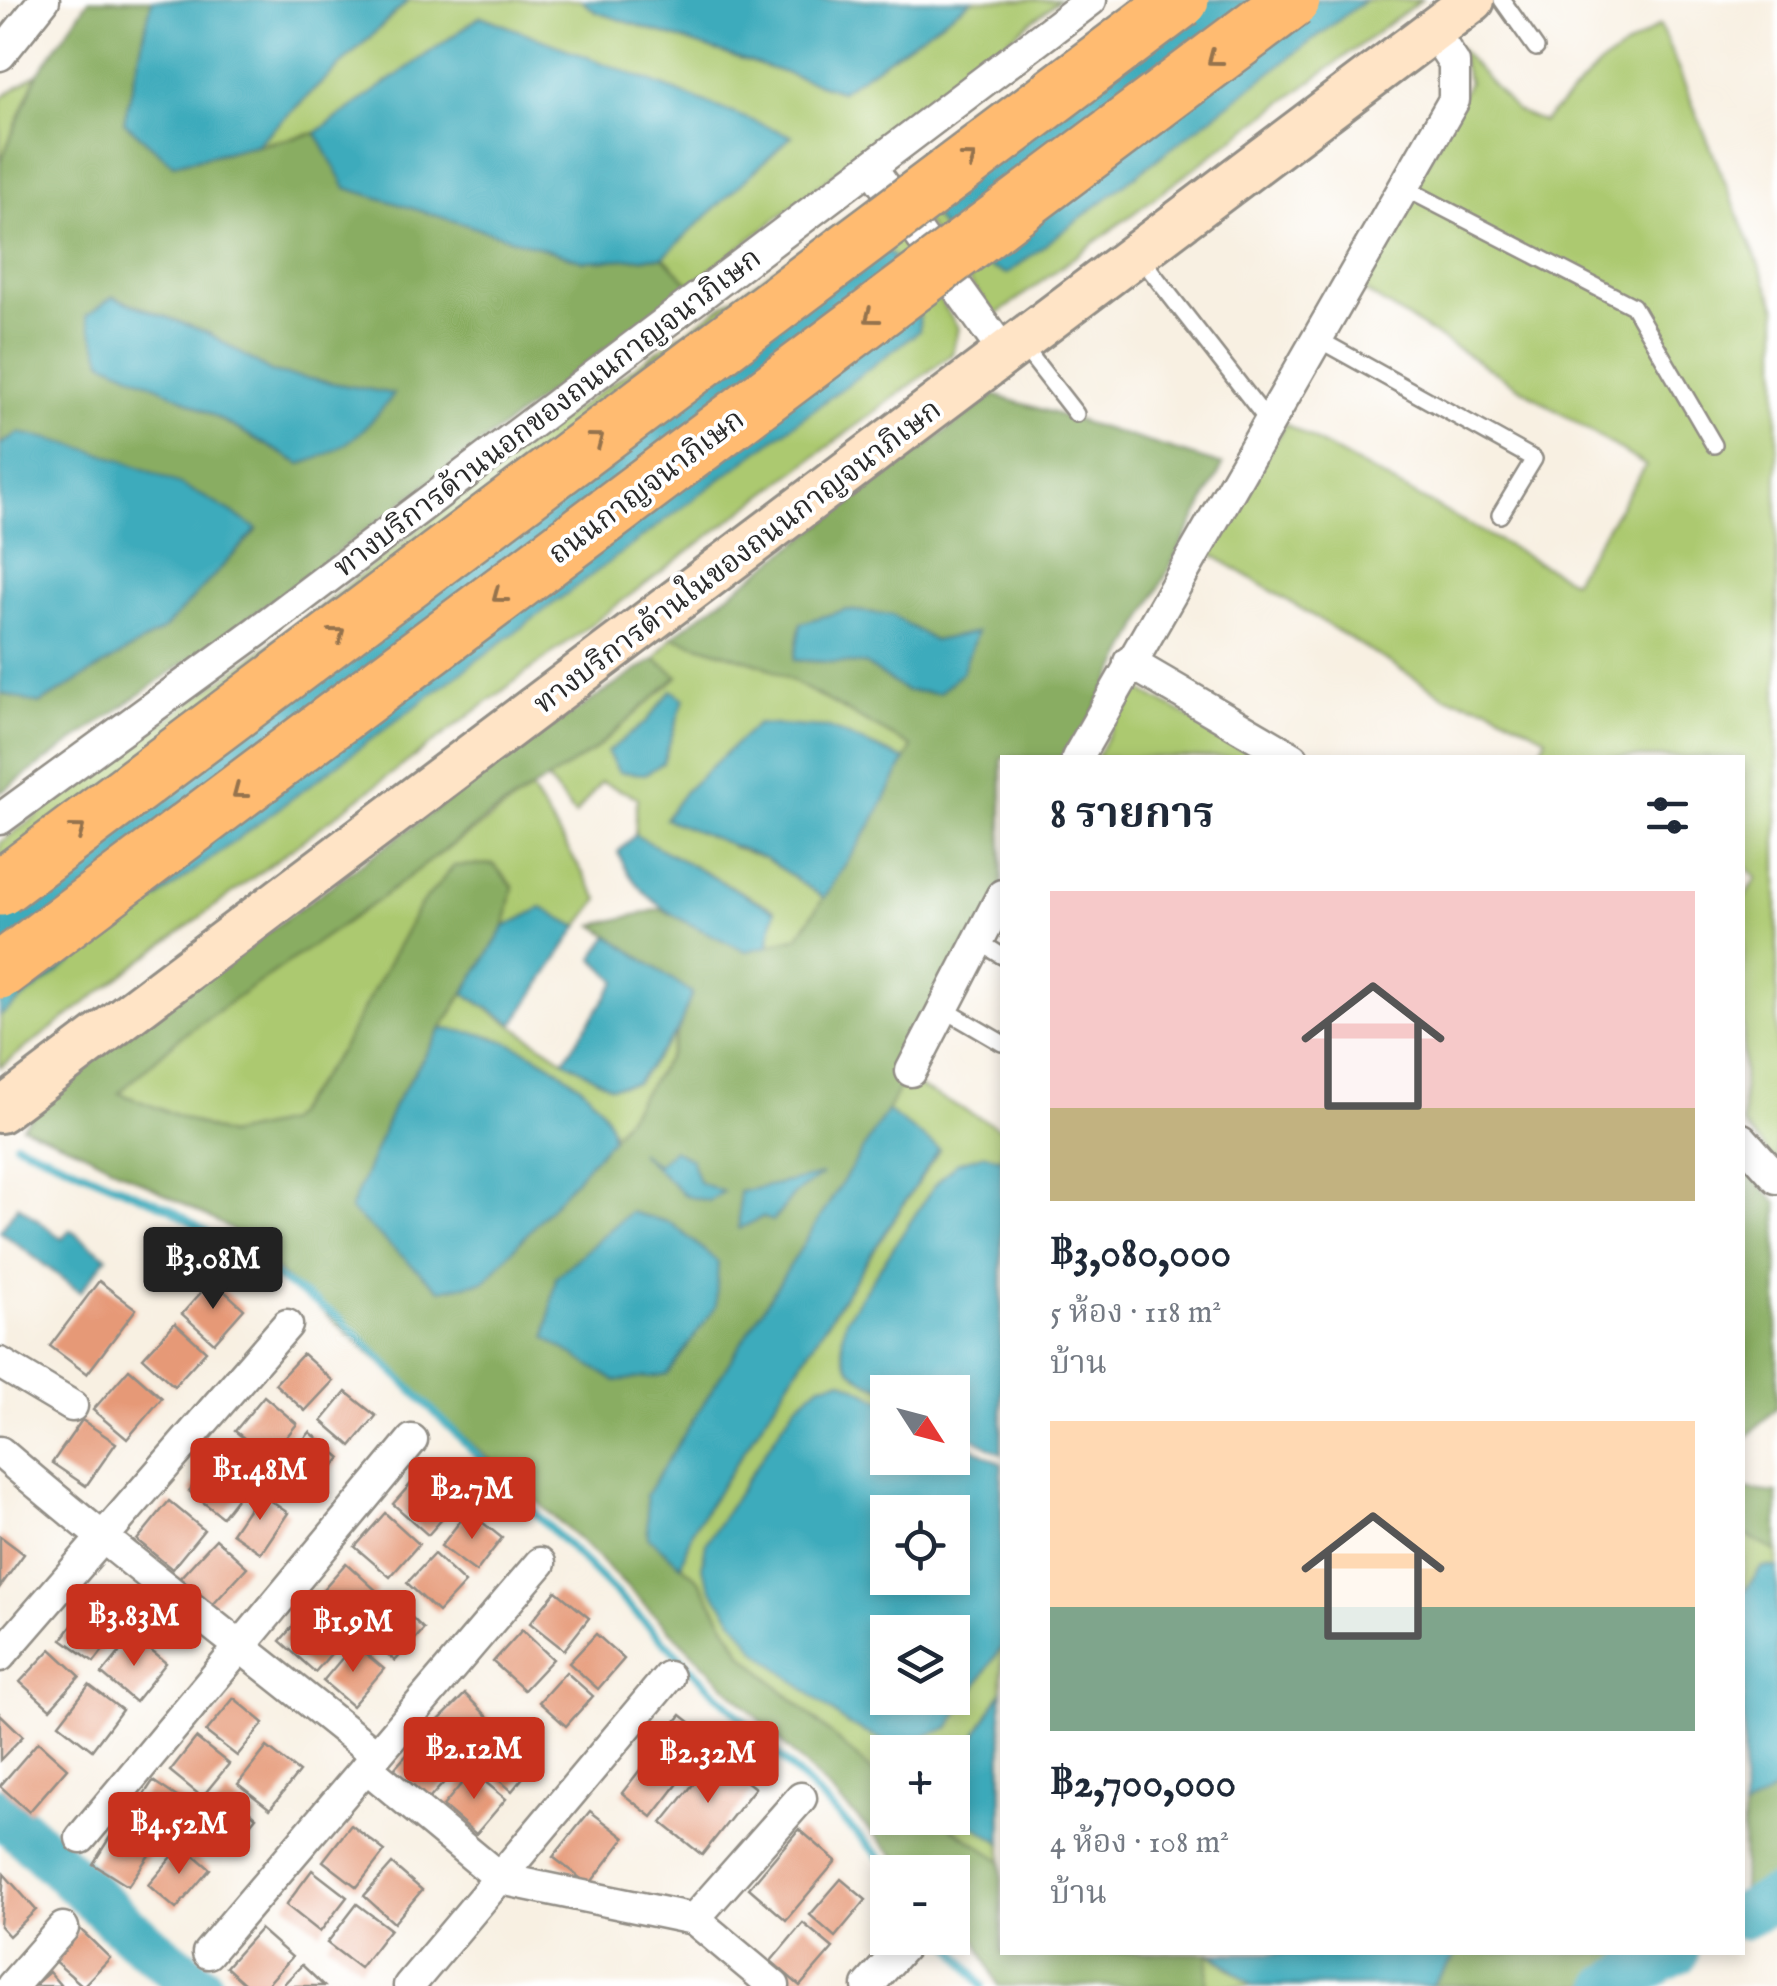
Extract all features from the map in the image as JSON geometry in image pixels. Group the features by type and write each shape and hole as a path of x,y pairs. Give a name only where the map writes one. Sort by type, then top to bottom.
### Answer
{"highway":[{"path":"0,888 1180,0"},
{"name":"ถนนกาญจนาภิเษก","path":"0,971 1292,0"}],"main road":[{"name":"ทางบริการด้านในของถนนกาญจนาภิเษก","path":"0,1111 1473,0"}],"street":[{"path":"0,55 44,0"},
{"name":"ทางบริการด้านนอกของถนนกาญจนาภิเษก","path":"0,819 256,632 1091,0"},
{"path":"1079,755 1454,100 1454,63 1433,30"},
{"path":"870,167 1012,348"},
{"path":"1129,662 1289,755"},
{"path":"911,1070 942,1008 990,948 1000,904"},
{"path":"1745,1142 1777,1178"},
{"path":"0,1656 287,1325"},
{"path":"0,1363 72,1406"},
{"path":"80,1838 412,1440"},
{"path":"0,1452 102,1540 242,1645 501,1879 694,1920 774,1986"},
{"path":"208,1952 540,1564"},
{"path":"409,1986 668,1677"},
{"path":"694,1920 802,1798"},
{"path":"12,1986 64,1928"},
{"path":"869,1986 895,1955"},
{"path":"869,1986 895,1986"}],"lane":[{"path":"1502,0 1536,48"},
{"path":"1403,187 1633,306 1714,445"},
{"path":"1138,254 1268,421"},
{"path":"1316,338 1534,459 1500,515"},
{"path":"1012,348 1076,414"},
{"path":"942,1008 1000,1042"}],"green space":[{"path":"89,0 152,0 124,122 173,164 316,133 347,188 584,261 663,257 691,285 275,599 0,793 0,693 40,704 164,629 257,530 19,433 0,445 0,163 38,73","holes":["114,297 208,333 271,372 394,394 353,438 330,453 300,464 180,397"]},
{"path":"409,0 581,0 596,12 841,91 972,0 1059,0 691,285 663,257 791,136 481,16 316,133 256,145"},
{"path":"1130,0 1421,0 995,316 892,178"},
{"path":"1660,25 1777,308 1777,1164 1745,1126 1745,898 1757,878 1745,865 1745,755 1538,755 1546,737 1489,707 1446,697 1208,552 1285,424 1572,581 1646,466 1361,289 1469,82 1456,45 1517,111 1543,122 1600,65"},
{"path":"38,73 0,163 0,99"},
{"path":"875,199 958,328 952,354 0,1067 0,843 314,611 541,433"},
{"path":"994,395 1223,465 1072,755 1000,755 1000,893 882,1121 648,1537 699,1580 743,1655 870,1770 870,1831 581,1541 229,1228 82,1151 22,1126 71,1075 534,738 655,659 678,676 593,751 486,818 381,898 180,1037 119,1093 227,1135 287,1122 342,1048 419,907 454,866 493,864 513,887 505,927 395,1103 485,1281 611,1139 668,1058 692,993 594,925 660,909 746,951 798,937 874,820 912,747 763,665 672,637","holes":["845,610 892,615 934,641 976,633 906,691 865,664 794,660 801,623","820,1176 794,1194 774,1220 763,1217 739,1229 739,1192"]},
{"path":"672,637 763,665 912,747 905,760 829,728 732,847 765,858 824,898 798,937 768,946 775,910 635,835 637,797 601,782 575,815 547,779 593,751 677,677 655,659"},
{"path":"1134,686 1255,755 1098,755"},
{"path":"531,790 599,899 578,927 542,908 505,927 513,886 493,864 287,1122 227,1135 118,1093 180,1037"},
{"path":"464,993 564,1060 636,1083 678,1030 668,1058 611,1139 612,1129 495,1037 442,1029"},
{"path":"903,1079 1000,1128 1000,1158 985,1154 856,1375 870,1382 870,1394 842,1380 748,1484 706,1543 756,1650 870,1696 870,1715 917,1715 949,1728 957,1715 970,1715 970,1696 1000,1649 1000,1694 970,1745 970,1735 870,1735 870,1770 743,1655 699,1580 681,1565 692,1531 939,1150 887,1111"},
{"path":"1745,1167 1777,1203 1777,1407 1745,1439"},
{"path":"1745,1489 1777,1493 1777,1552 1745,1534"},
{"path":"1745,1534 1777,1552 1777,1567 1762,1567 1745,1590"},
{"path":"1777,1789 1777,1887 1745,1904 1745,1809"},
{"path":"970,1823 1000,1842 1000,1860 963,1835 970,1835"},
{"path":"874,1835 963,1835 1000,1860 1000,1955 1209,1955 1206,1986 998,1986 970,1933 970,1855 894,1855"},
{"path":"1212,1955 1253,1986 1206,1986"},
{"path":"1456,1955 1645,1955 1584,1986 1431,1986"}],"water":[{"path":"152,0 409,0 256,145 173,164 124,122"},
{"path":"581,0 972,0 841,91 596,12"},
{"path":"1150,0 1365,0 1007,274 975,259 951,239 913,184"},
{"path":"481,16 792,136 663,257 584,261 346,188 316,133"},
{"path":"861,228 887,250 912,283 919,331 0,1016 0,865"},
{"path":"113,297 208,333 271,372 394,394 354,438 331,453 301,464 180,397 103,361 86,316"},
{"path":"19,433 51,439 144,469 202,496 257,529 164,629 39,704 0,693 0,445"},
{"path":"845,610 892,615 934,641 977,632 962,672 939,693 906,691 865,664 794,660 801,623"},
{"path":"672,690 684,699 663,763 645,774 619,772 607,752 646,722"},
{"path":"757,724 829,728 905,760 874,820 824,898 765,858 665,819 685,791"},
{"path":"635,835 775,911 768,946 746,951 655,901 627,871 618,852"},
{"path":"542,908 578,927 514,1024 464,993 505,927"},
{"path":"609,936 692,993 678,1030 636,1083 611,1087 564,1060 617,981 593,958"},
{"path":"442,1029 511,1043 549,1063 600,1107 609,1123 611,1139 485,1281 440,1290 350,1210 395,1103"},
{"path":"887,1111 939,1149 692,1531 681,1565 648,1537 646,1495"},
{"path":"673,1150 691,1159 699,1182 723,1192 709,1201 686,1196 639,1152 657,1165"},
{"path":"985,1154 1000,1158 1000,1453 970,1436 970,1375 870,1375 870,1383 846,1362 842,1344 846,1319 934,1186 956,1163"},
{"path":"822,1175 794,1194 773,1221 762,1217 739,1229 739,1192"},
{"path":"18,1205 62,1239 70,1230 107,1257 80,1292 0,1231"},
{"path":"630,1212 671,1223 718,1262 716,1306 667,1375 615,1381 546,1338 556,1277"},
{"path":"842,1380 870,1394 870,1475 970,1475 970,1446 1000,1463 1000,1649 970,1696 970,1615 870,1615 870,1715 957,1715 949,1728 928,1735 871,1735 847,1724 756,1650 711,1589 702,1567 706,1543 795,1406 821,1384"},
{"path":"1762,1567 1777,1567 1777,1789 1745,1809 1745,1590"},
{"path":"1000,1694 1000,1842 970,1823 970,1745"},
{"path":"1214,1955 1456,1955 1431,1986 1253,1986"}],"building":[{"path":"212,1280 244,1309 214,1343 182,1314"},
{"path":"99,1281 136,1309 87,1374 50,1346"},
{"path":"175,1323 206,1351 174,1386 143,1358"},
{"path":"303,1354 333,1381 305,1411 275,1384"},
{"path":"129,1369 162,1398 127,1439 93,1410"},
{"path":"346,1392 376,1416 351,1446 322,1421"},
{"path":"264,1396 297,1424 269,1458 235,1431"},
{"path":"82,1420 116,1443 86,1486 52,1463"},
{"path":"310,1432 341,1458 314,1490 283,1464"},
{"path":"214,1458 248,1484 222,1517 189,1491"},
{"path":"423,1470 458,1501 428,1535 393,1504"},
{"path":"259,1493 288,1513 261,1553 232,1533"},
{"path":"169,1501 204,1530 172,1569 137,1540"},
{"path":"468,1511 502,1538 476,1572 441,1546"},
{"path":"385,1513 419,1544 390,1577 355,1547"},
{"path":"0,1536 24,1554 0,1587"},
{"path":"216,1539 247,1567 209,1609 178,1580"},
{"path":"434,1554 465,1583 438,1612 407,1583"},
{"path":"346,1563 378,1592 351,1624 318,1595"},
{"path":"556,1591 589,1618 564,1650 530,1623"},
{"path":"394,1601 424,1629 395,1661 365,1634"},
{"path":"89,1603 121,1626 94,1662 62,1639"},
{"path":"308,1609 343,1640 315,1672 280,1641"},
{"path":"522,1630 553,1659 524,1690 493,1662"},
{"path":"596,1634 624,1659 598,1689 569,1663"},
{"path":"133,1636 166,1663 135,1702 102,1674"},
{"path":"354,1644 384,1669 352,1706 323,1681"},
{"path":"51,1649 80,1676 50,1709 20,1682"},
{"path":"566,1672 593,1696 566,1726 539,1702"},
{"path":"89,1685 122,1710 92,1750 59,1724"},
{"path":"465,1694 497,1726 464,1759 432,1727"},
{"path":"234,1698 264,1723 237,1756 206,1732"},
{"path":"0,1714 23,1736 0,1760"},
{"path":"681,1715 710,1738 683,1773 653,1749"},
{"path":"508,1734 538,1759 512,1791 482,1766"},
{"path":"425,1735 459,1766 428,1800 394,1769"},
{"path":"196,1738 229,1764 202,1797 170,1771"},
{"path":"38,1742 67,1768 29,1812 0,1786"},
{"path":"267,1747 299,1772 270,1809 238,1784"},
{"path":"650,1757 680,1781 652,1817 622,1793"},
{"path":"715,1757 755,1788 702,1855 662,1823"},
{"path":"472,1771 506,1799 476,1834 443,1806"},
{"path":"153,1781 189,1805 167,1838 131,1814"},
{"path":"227,1793 256,1817 228,1851 199,1828"},
{"path":"590,1811 625,1838 589,1885 553,1857"},
{"path":"351,1825 385,1851 357,1887 323,1861"},
{"path":"799,1829 836,1861 786,1920 749,1888"},
{"path":"113,1832 149,1855 128,1886 93,1864"},
{"path":"182,1845 210,1869 176,1909 148,1885"},
{"path":"392,1864 422,1890 394,1923 364,1896"},
{"path":"312,1870 347,1897 320,1932 286,1905"},
{"path":"4,1874 36,1910 9,1936 0,1926"},
{"path":"841,1879 866,1900 835,1937 810,1915"},
{"path":"357,1904 390,1929 360,1968 327,1943"},
{"path":"803,1923 833,1948 800,1986 771,1961"},
{"path":"80,1929 110,1958 83,1986 52,1959"},
{"path":"260,1929 292,1957 266,1986 247,1986 226,1967"},
{"path":"302,1965 324,1986 282,1986"},
{"path":"49,1972 61,1986 33,1986"}],"waterway":[{"path":"16,1143 169,1208 341,1319 878,1855"},
{"path":"0,1811 134,1935 199,1986"},
{"path":"1745,1914 1777,1898"},
{"path":"959,1955 982,1986"},
{"path":"1612,1986 1669,1955"}]}
